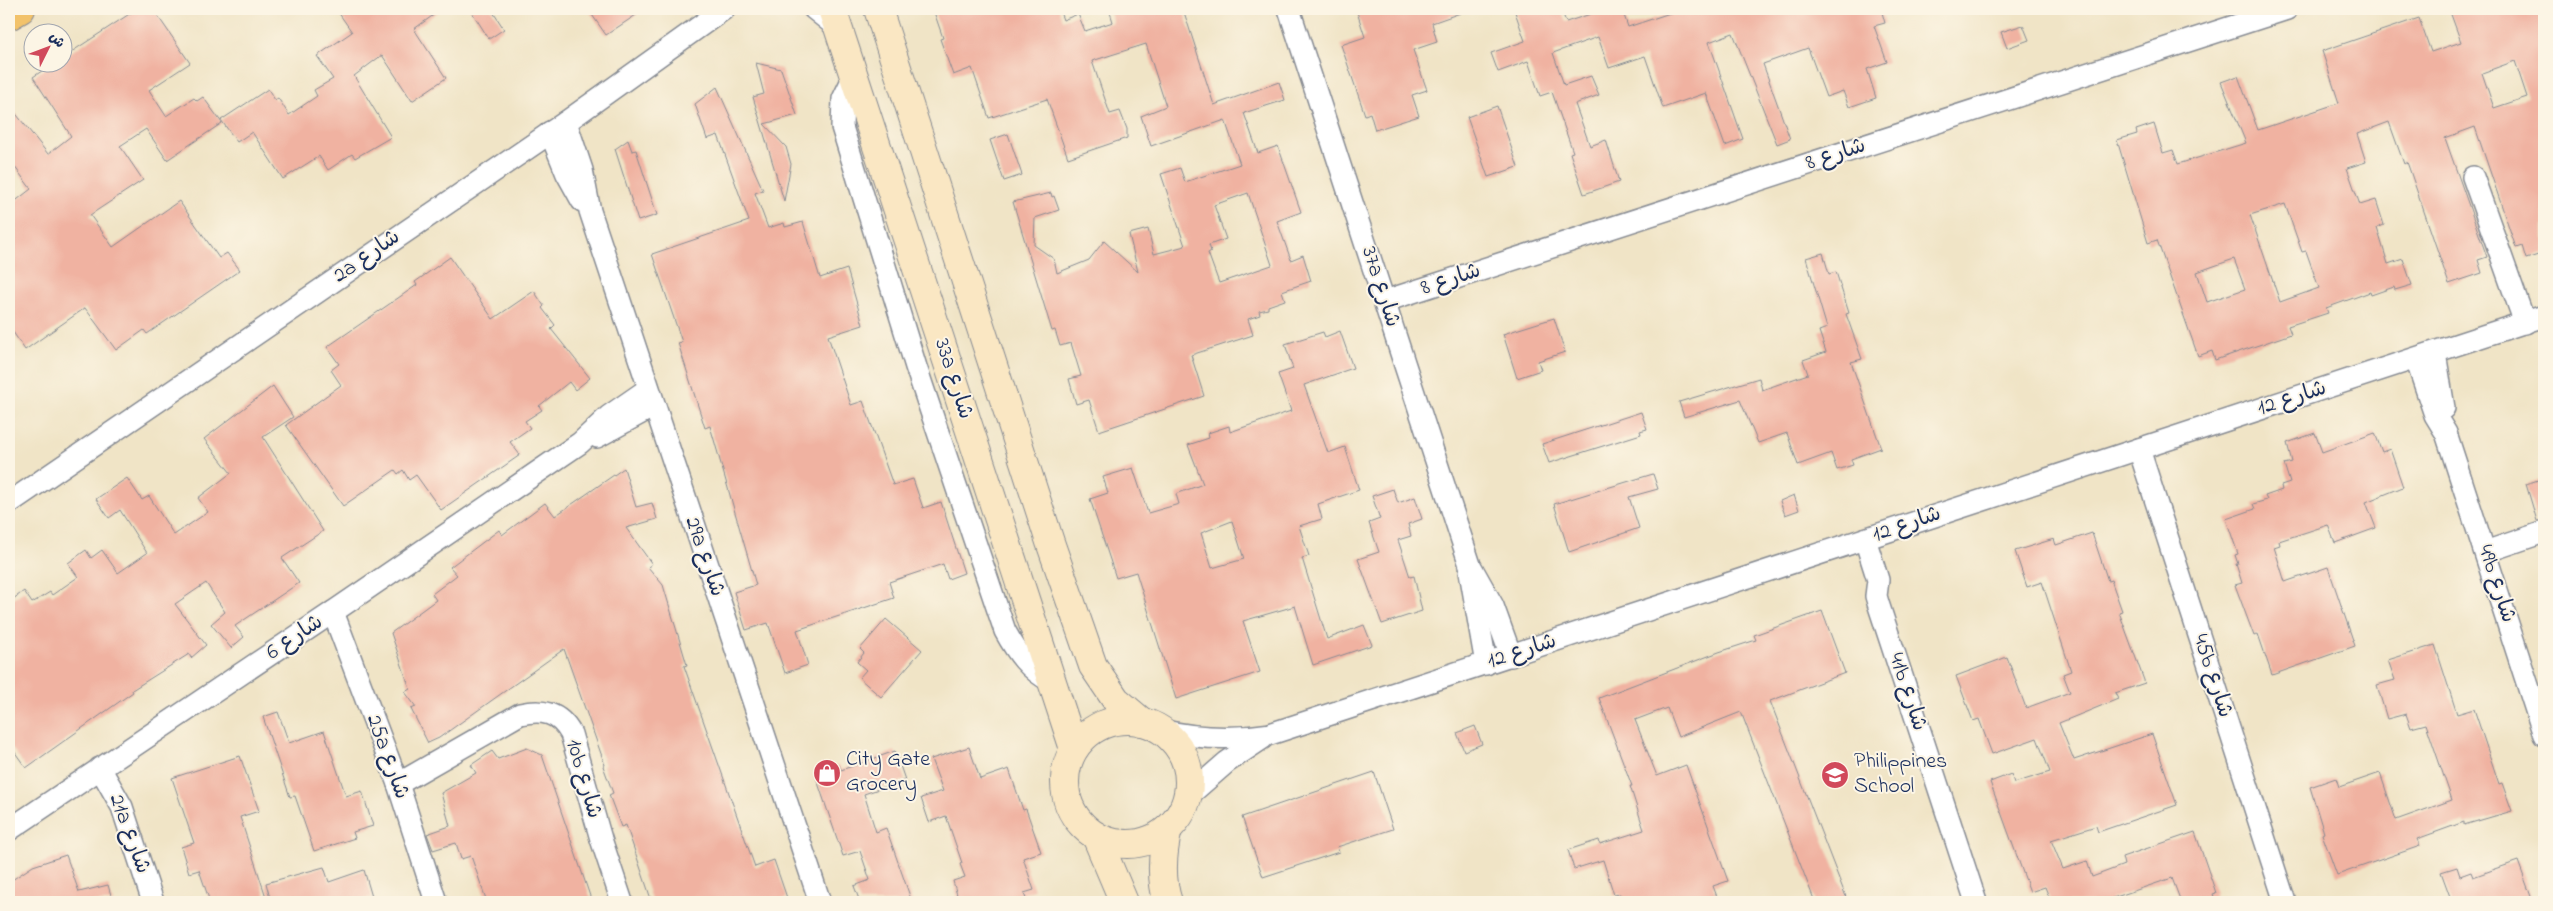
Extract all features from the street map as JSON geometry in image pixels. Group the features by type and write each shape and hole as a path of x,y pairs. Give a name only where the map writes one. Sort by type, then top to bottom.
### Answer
{"main road":[{"path":"9,16 20,9"}],"street":[{"name":"2a شارع","path":"9,503 558,127 724,9"},
{"path":"814,9 836,19"},
{"path":"862,9 900,115 924,150"},
{"name":"33a شارع","path":"878,9 1093,666 1116,700 1151,726"},
{"name":"37a شارع","path":"1289,9 1470,565 1492,606 1511,656"},
{"name":"شارع 8","path":"1384,301 2287,9"},
{"name":"33a شارع","path":"836,19 1074,749"},
{"name":"29a شارع","path":"558,127 582,170 590,211 820,902"},
{"path":"2473,177 2535,319"},
{"name":"شارع 12","path":"1151,726 1206,738 1229,739 1270,734 2535,319"},
{"name":"49b شارع","path":"2425,356 2446,433 2544,734"},
{"name":"شارع 6","path":"9,830 580,443 609,416 651,397"},
{"name":"45b شارع","path":"2139,449 2285,902"},
{"path":"2485,552 2544,532"},
{"name":"41b شارع","path":"1858,541 1878,580 1876,596 1976,902"},
{"name":"37a شارع","path":"1470,565 1473,596 1486,664"},
{"name":"25a شارع","path":"333,612 398,784 436,902"},
{"name":"10b شارع","path":"398,784 520,714 534,710 548,712 560,719 571,734 600,839 622,902"},
{"path":"1122,720 1151,726 1176,744 1184,759 1188,774 1188,796 1178,820 1158,837 1133,845 1108,842 1096,836 1079,822 1065,792 1066,770 1074,749 1086,734 1103,725 1122,720"},
{"name":"شارع 12","path":"1188,796 1227,762 1270,734"},
{"name":"21a شارع","path":"100,768 122,807 153,902"},
{"path":"1168,829 1163,851 1162,874 1168,902"},
{"path":"1096,836 1124,902"}],"building":[{"path":"137,9 153,9 190,63 149,90 166,116 194,98 197,101 203,97 222,123 167,160 146,129 120,146 143,180 90,215 113,247 179,201 219,258 227,253 240,270 147,334 144,330 116,350 85,308 25,350 9,326 9,206 31,189 9,159 9,105 48,154 71,136 33,77 40,72 72,72 72,51"},
{"path":"336,9 442,9 414,29 446,78 412,101 382,55 354,76 391,137 355,158 352,154 328,170 319,156 283,179 252,132 237,142 221,120 268,89 275,100 278,98 289,115 317,96 314,90 333,79 317,56 352,32"},
{"path":"470,9 491,9 504,29 489,39"},
{"path":"588,9 645,9 606,35"},
{"path":"933,9 1059,9 1063,20 1078,14 1085,31 1113,22 1109,9 1183,9 1214,105 1279,82 1285,100 1244,113 1258,153 1278,146 1301,212 1277,221 1291,260 1303,255 1311,281 1282,291 1285,300 1268,306 1268,309 1259,311 1260,315 1248,319 1253,335 1191,355 1204,396 1099,431 1089,400 1076,404 1069,379 1081,376 1071,343 1060,346 1055,330 1052,331 1013,202 1051,193 1052,197 1054,196 1059,210 1035,218 1034,245 1054,259 1057,273 1089,260 1104,241 1138,272 1129,234 1148,229 1154,254 1185,246 1161,174 1180,168 1185,182 1240,164 1225,120 1151,146 1141,116 1166,106 1146,44 1092,61 1110,114 1120,111 1127,129 1127,138 1068,158 1047,99 989,118 972,68 953,75 940,39 943,38","holes":["1248,193 1272,265 1219,283 1208,253 1211,251 1209,245 1226,239 1214,205"]},
{"path":"1356,9 1465,9 1466,11 1432,23 1437,42 1413,50 1427,90 1412,95 1419,116 1375,130 1370,113 1365,115 1341,45 1365,37"},
{"path":"1514,9 1561,9 1566,22 1606,9 1622,9 1628,27 1682,9 1881,9 1885,23 1874,26 1887,62 1867,69 1876,98 1849,107 1843,91 1826,97 1808,48 1763,64 1790,139 1777,144 1733,33 1709,42 1743,139 1725,146 1706,93 1663,108 1645,56 1609,68 1598,37 1553,53 1564,85 1591,76 1599,95 1575,104 1590,146 1606,140 1619,182 1584,194 1570,153 1573,152 1552,92 1540,96 1528,61 1498,72 1491,53 1525,41"},
{"path":"2449,9 2544,9 2544,253 2526,259 2522,246 2516,248 2475,127 2445,138 2487,257 2478,260 2482,273 2449,284 2407,162 2404,164 2389,122 2357,134 2366,162 2347,168 2360,205 2376,200 2384,225 2377,228 2388,264 2403,259 2412,285 2395,290 2394,287 2371,295 2370,292 2326,308 2328,313 2288,326 2291,334 2215,360 2212,351 2198,356 2157,240 2148,243 2117,140 2137,134 2136,130 2154,124 2163,153 2173,150 2178,164 2246,143 2221,82 2238,76 2258,130 2339,103 2322,51 2419,18 2431,52 2461,42","holes":["2515,61 2527,97 2494,108 2482,73","2285,204 2302,252 2306,251 2319,288 2280,302 2250,215","2234,259 2245,289 2207,302 2197,272"]},
{"path":"2023,25 2029,40 2007,48 2001,32"},
{"path":"756,63 781,69 797,115 764,124 786,147 791,164 784,201 753,97 764,94"},
{"path":"717,87 763,190 755,193 768,228 784,223 785,227 803,222 820,278 847,269 863,325 828,336 851,405 863,401 893,485 913,479 923,508 941,502 964,573 948,579 943,564 889,582 894,598 797,630 808,665 785,673 768,623 746,630 734,592 756,585 710,426 705,428 678,343 682,342 652,254 749,221 718,135 707,139 695,104"},
{"path":"1497,106 1518,167 1488,177 1467,117"},
{"path":"1008,134 1022,175 1004,181 990,140"},
{"path":"628,140 632,151 636,150 657,215 638,221 615,149"},
{"path":"1823,253 1829,274 1836,272 1849,313 1846,314 1862,359 1851,362 1881,448 1851,459 1853,465 1837,470 1831,453 1798,465 1787,433 1758,443 1740,400 1684,417 1679,402 1759,378 1762,390 1808,374 1803,360 1826,352 1819,331 1827,328 1806,258"},
{"path":"450,257 493,319 534,291 544,306 542,308 555,325 551,329 590,378 575,390 569,382 539,406 542,410 525,421 530,428 510,442 520,455 441,510 416,475 409,480 403,470 398,474 395,470 343,506 286,425 341,385 331,370 339,364 327,347 417,285 415,282"},
{"path":"1554,318 1565,352 1538,361 1541,370 1517,378 1503,334"},
{"path":"1340,331 1353,368 1304,385 1328,453 1345,447 1359,490 1318,504 1322,519 1299,526 1309,556 1302,558 1327,639 1364,625 1372,645 1313,665 1295,606 1243,621 1260,672 1176,699 1136,572 1116,578 1090,499 1108,493 1103,477 1133,468 1148,513 1179,504 1176,494 1203,484 1188,445 1209,438 1208,433 1229,426 1230,432 1291,411 1278,374 1293,369 1285,344 1323,332 1325,337","holes":["1232,521 1244,559 1212,568 1201,533"]},
{"path":"273,386 293,417 263,437 323,531 282,558 299,583 235,626 244,637 231,648 211,624 225,612 206,583 175,604 206,645 191,658 189,654 132,690 133,692 26,768 9,744 9,602 24,591 32,603 50,592 52,595 78,577 68,563 86,550 91,558 102,550 118,573 147,553 120,510 109,518 96,499 127,478 142,500 149,496 174,535 208,512 198,498 231,473 204,439"},
{"path":"1641,412 1647,429 1640,431 1641,434 1549,463 1542,444"},
{"path":"2315,433 2322,452 2375,433 2382,452 2390,449 2403,487 2366,502 2376,528 2335,543 2328,525 2279,541 2280,545 2274,547 2285,582 2328,567 2355,646 2272,675 2258,634 2254,636 2235,585 2242,583 2236,564 2238,564 2235,555 2238,554 2226,519 2255,509 2253,504 2267,500 2265,496 2282,490 2281,486 2290,483 2284,464 2292,462 2287,443"},
{"path":"624,468 636,507 652,503 657,519 626,528 652,564 648,567 663,585 687,665 684,666 755,867 774,860 787,898 773,902 652,902 626,825 621,827 609,795 613,793 603,766 605,765 564,649 439,738 428,743 411,709 416,707 405,692 410,689 391,633 436,600 432,594 457,575 450,567 499,530 502,535 545,503 555,516"},
{"path":"1653,474 1658,489 1629,497 1639,528 1569,552 1554,504"},
{"path":"2544,478 2544,520 2537,521 2526,484"},
{"path":"1393,489 1398,503 1415,497 1422,519 1408,524 1411,536 1398,540 1410,577 1414,576 1422,611 1382,624 1358,559 1379,552 1369,523 1380,519 1372,496"},
{"path":"1794,495 1799,510 1785,515 1780,501"},
{"path":"2092,533 2108,581 2111,580 2122,611 2119,612 2145,683 2115,693 2118,699 2059,723 2074,760 2152,734 2177,805 2098,832 2096,826 2051,840 2063,869 2087,861 2092,877 2124,865 2122,857 2195,832 2216,893 2213,894 2216,902 2181,902 2172,878 2110,899 2111,902 2051,902 2045,887 2030,892 1990,782 2011,774 2014,783 2050,772 2037,738 1992,754 1979,719 1973,721 1956,676 2007,657 2026,708 2070,692 2063,674 2071,671 2042,582 2027,587 2015,551 2054,539 2056,545"},
{"path":"1822,611 1845,673 1770,701 1848,902 1815,902 1741,712 1678,737 1667,708 1635,720 1657,776 1686,765 1728,881 1713,886 1719,902 1623,902 1620,894 1614,895 1603,860 1574,869 1568,850 1599,840 1600,844 1644,830 1630,786 1632,786 1599,698 1719,652 1756,640 1754,635"},
{"path":"886,619 922,650 881,697 859,678 866,670 857,662 864,653 860,649"},
{"path":"2435,645 2457,714 2474,709 2499,784 2502,783 2512,811 2464,825 2464,822 2417,839 2420,846 2337,875 2322,834 2324,833 2310,787 2336,778 2339,787 2380,773 2396,820 2452,800 2426,724 2411,728 2406,714 2387,719 2377,685 2395,680 2388,660"},
{"path":"278,712 289,743 324,731 346,796 362,791 373,826 353,832 355,838 314,851 295,796 290,797 263,717"},
{"path":"1475,726 1482,744 1464,751 1457,733"},
{"path":"969,747 980,779 1009,769 1023,810 1026,809 1041,852 1023,858 1034,890 1024,893 1027,902 959,902 953,881 965,877 946,816 929,822 921,798 943,791 931,759"},
{"path":"527,748 542,755 592,902 487,902 471,856 461,859 456,843 433,850 427,834 450,826 441,793 476,773 471,765 492,751 498,759"},
{"path":"895,751 905,780 864,794 876,832 886,828 912,902 860,902 854,886 870,880 860,851 843,856 815,774 839,765 841,770"},
{"path":"240,756 259,811 240,817 266,897 250,902 210,902 199,870 189,873 181,847 194,843 172,778"},
{"path":"1374,772 1393,829 1337,847 1339,852 1263,877 1242,817"},
{"path":"66,855 79,892 108,885 113,902 9,902 9,882 33,866"},
{"path":"2518,861 2533,902 2452,902 2441,872 2457,867 2460,876 2471,872 2473,877"},
{"path":"324,867 329,882 364,870 372,897 354,902 271,902 266,883"}],"place":[{"name":"City Gate Grocery","path":"827,773"},
{"name":"Philippines School","path":"1835,775"}]}
